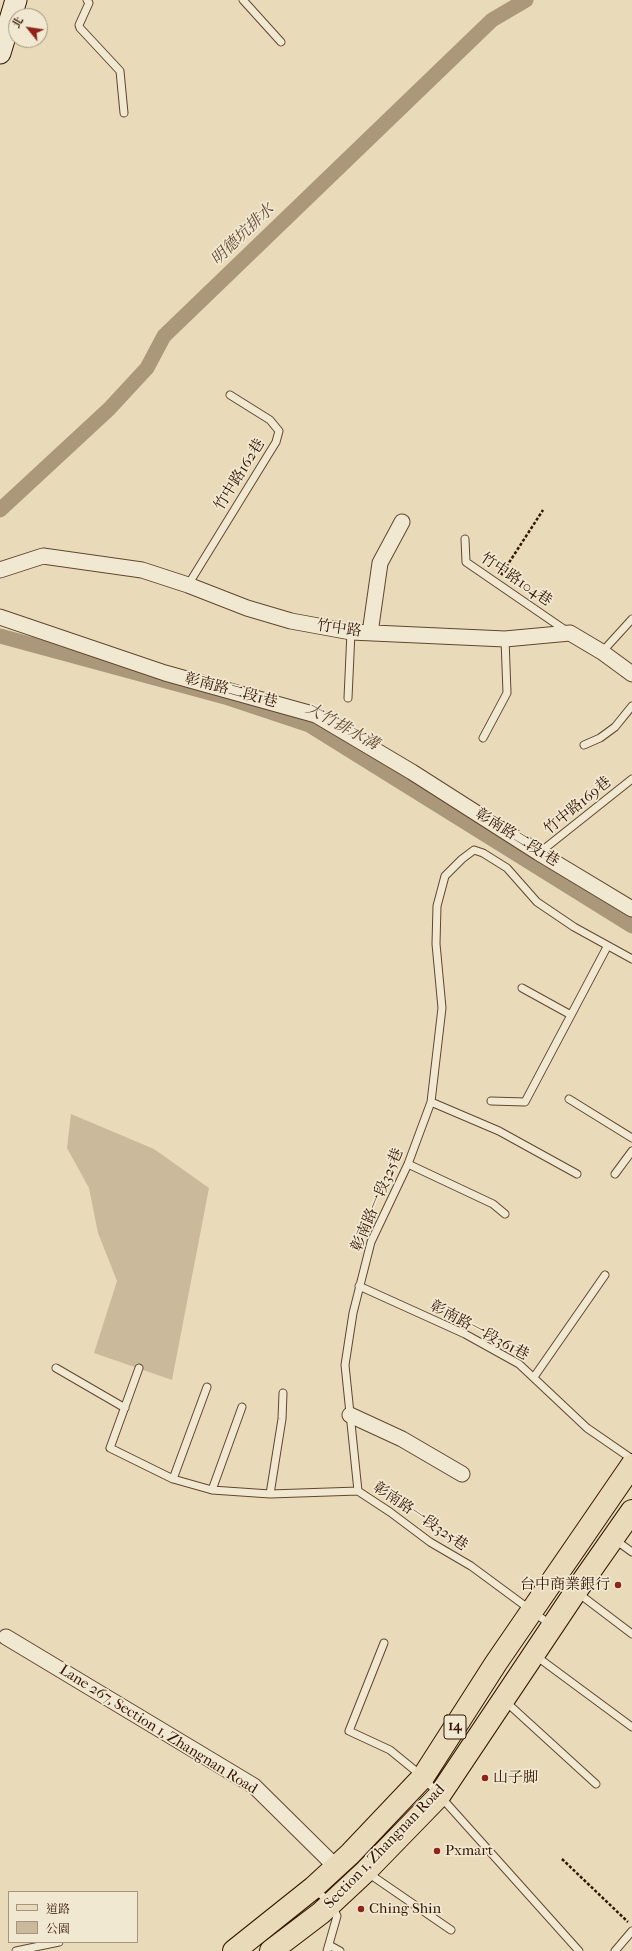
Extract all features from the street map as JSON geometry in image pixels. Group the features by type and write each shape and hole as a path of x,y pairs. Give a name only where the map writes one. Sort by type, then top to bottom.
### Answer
{"main road":[{"name":"Section 1, Zhangnan Road","path":"234,1951 313,1888 336,1867 422,1777 496,1663 632,1465"},
{"name":"Section 1, Zhangnan Road","path":"271,1951 321,1913 366,1871 439,1796 576,1591 632,1511"}],"street":[{"path":"0,53 16,0"},
{"path":"370,633 380,563 402,522"},
{"name":"竹中路","path":"0,570 43,556 142,570 188,585 255,610 291,621 351,632 505,639 570,633"},
{"name":"彰南路二段1巷","path":"0,617 165,673 316,715 412,772 539,853 632,909"},
{"path":"570,633 602,652 632,674"},
{"path":"350,1415 402,1439 462,1474"},
{"name":"Lane 267, Section 1, Zhangnan Road","path":"6,1637 254,1786 336,1867"}],"lane":[{"path":"87,0 89,3 79,25 80,28 120,70 124,113"},
{"path":"243,0 281,42"},
{"name":"竹中路162巷","path":"188,585 276,442 279,431 270,420 230,395"},
{"name":"竹中路104巷","path":"464,539 466,562 570,633"},
{"path":"602,652 632,619"},
{"path":"348,698 351,632"},
{"path":"483,738 507,693 505,639"},
{"path":"584,745 600,738 615,726 632,706"},
{"name":"竹中路169巷","path":"539,853 632,779"},
{"name":"彰南路一段325巷","path":"553,1627 471,1566 430,1542 390,1512 358,1491 345,1364 352,1313 371,1242 408,1164 431,1102 442,1008 436,944 437,906 445,876 462,859 474,850 483,853 507,868 537,902 607,947"},
{"path":"491,1101 524,1102 607,947 632,959"},
{"path":"522,988 571,1015"},
{"path":"569,1098 632,1138"},
{"path":"431,1102 499,1130 577,1174"},
{"path":"615,1174 632,1151"},
{"path":"408,1164 493,1204 504,1214"},
{"path":"534,1377 605,1276"},
{"name":"彰南路一段361巷","path":"359,1286 465,1334 519,1364 587,1428 632,1459"},
{"path":"56,1368 124,1408"},
{"path":"139,1368 110,1448 173,1478 212,1490 270,1494 358,1491"},
{"path":"173,1478 206,1387"},
{"path":"270,1494 282,1419 283,1393"},
{"path":"212,1490 242,1407"},
{"path":"613,1538 632,1552"},
{"path":"576,1591 632,1634"},
{"path":"384,1643 349,1732 390,1750 422,1777 579,1951"},
{"path":"535,1654 632,1727"},
{"path":"504,1699 596,1784"},
{"path":"366,1871 451,1930"},
{"path":"313,1888 330,1903 337,1916 328,1948 340,1951"},
{"path":"615,1951 632,1931"},
{"path":"16,1951 54,1943"}],"path":[{"path":"496,583 543,510"},
{"path":"562,1859 632,1926"}],"green space":[{"path":"71,1114 154,1149 209,1188 172,1380 94,1353 117,1281 98,1233 89,1188 67,1148"}],"waterway":[{"name":"明德坑排水","path":"0,510 109,409 147,368 164,336 492,20 526,0"},
{"name":"大竹排水溝","path":"0,636 225,697 309,725 632,926"}],"place":[{"name":"台中商業銀行","path":"618,1585"},
{"name":"山子脚","path":"485,1778"},
{"name":"Pxmart","path":"437,1851"},
{"name":"Ching Shin","path":"361,1909"}]}
